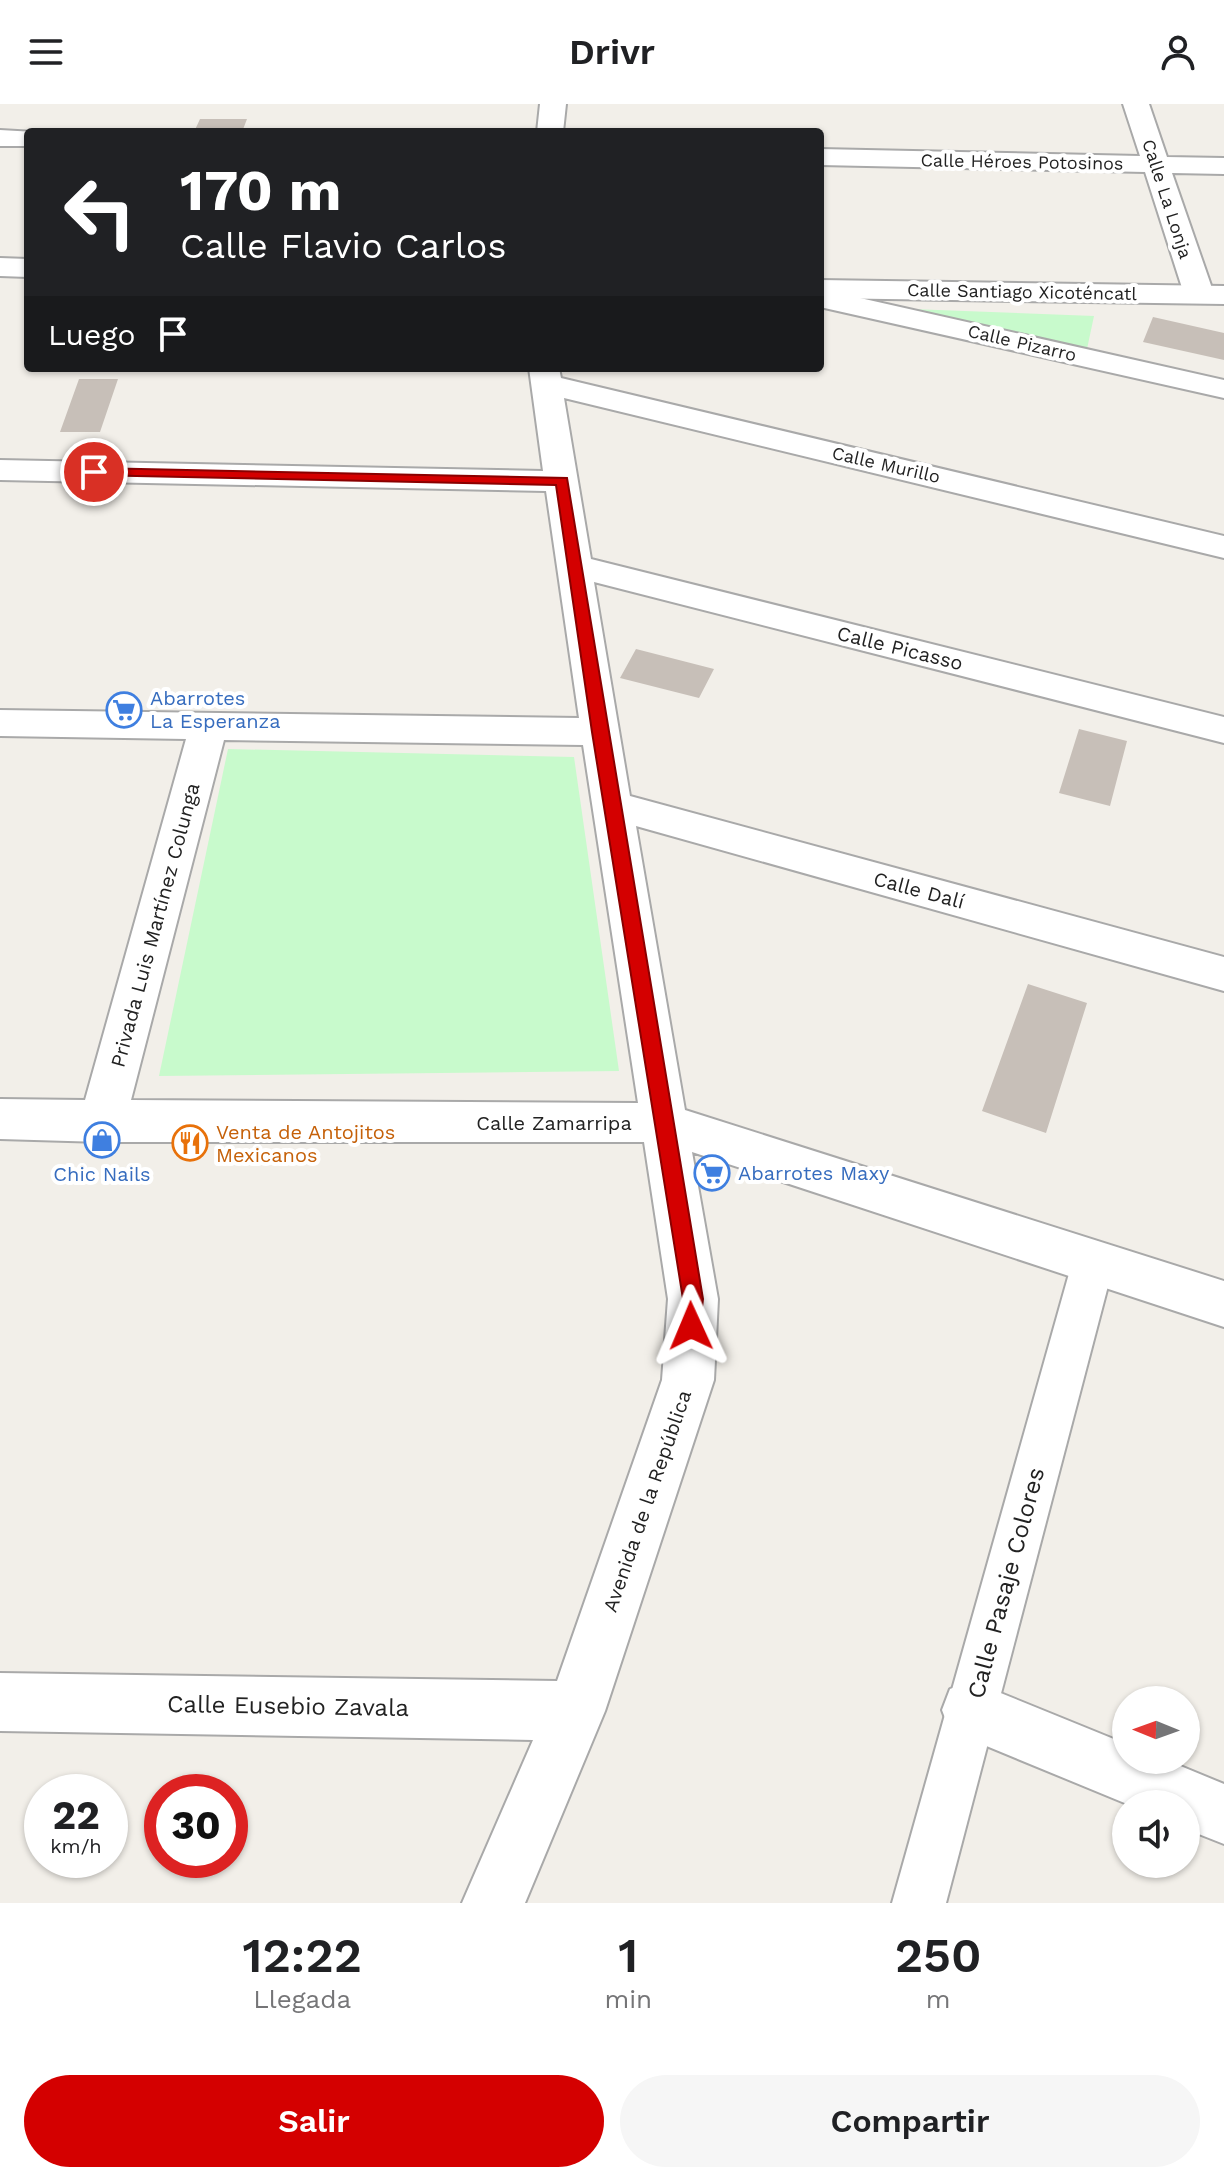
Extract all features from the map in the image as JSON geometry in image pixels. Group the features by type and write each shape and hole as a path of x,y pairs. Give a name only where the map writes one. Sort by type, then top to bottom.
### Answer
{"street":[{"path":"550,128 553,104"},
{"name":"Calle La Lonja","path":"1136,104 1155,165 1211,295"},
{"path":"0,138 24,138"},
{"name":"Calle Héroes Potosinos","path":"824,157 1224,166"},
{"path":"0,267 24,268"},
{"name":"Calle Santiago Xicoténcatl","path":"824,289 1211,295"},
{"name":"Calle Pizarro","path":"824,299 1224,389"},
{"name":"Avenida de la República","path":"493,1903 576,1711 688,1380 693,1299 600,732 546,376"},
{"name":"Calle Murillo","path":"546,376 1224,547"},
{"path":"0,470 562,481"},
{"name":"Calle Picasso","path":"576,566 1224,730"},
{"path":"0,723 600,732"},
{"name":"Privada Luis Martínez Colunga","path":"102,1122 208,728"},
{"name":"Calle Dalí","path":"614,806 1224,974"},
{"name":"Calle Zamarripa","path":"0,1119 665,1123 1224,1304"},
{"name":"Calle Pasaje Colores","path":"919,1903 1093,1263"},
{"name":"Calle Eusebio Zavala","path":"0,1702 576,1711"},
{"path":"971,1710 1224,1814"}],"green space":[{"path":"911,309 1094,316 1087,349"},
{"path":"228,749 574,757 619,1071 159,1076"}],"building":[{"path":"200,119 247,119 244,128 196,128"},
{"path":"1153,317 1224,333 1224,360 1143,342"},
{"path":"79,379 118,379 100,432 60,432"},
{"path":"636,649 714,669 699,698 620,678"},
{"path":"1079,729 1127,741 1110,806 1059,793"},
{"path":"1028,984 1087,1003 1046,1133 982,1111"}],"place":[{"name":"Abarrotes La Esperanza","path":"124,710"},
{"name":"Chic Nails","path":"102,1140"},
{"name":"Venta de Antojitos Mexicanos","path":"190,1143"},
{"name":"Abarrotes Maxy","path":"712,1173"}],"route":[{"path":"94,472 562,481 693,1299 691,1326"}]}
